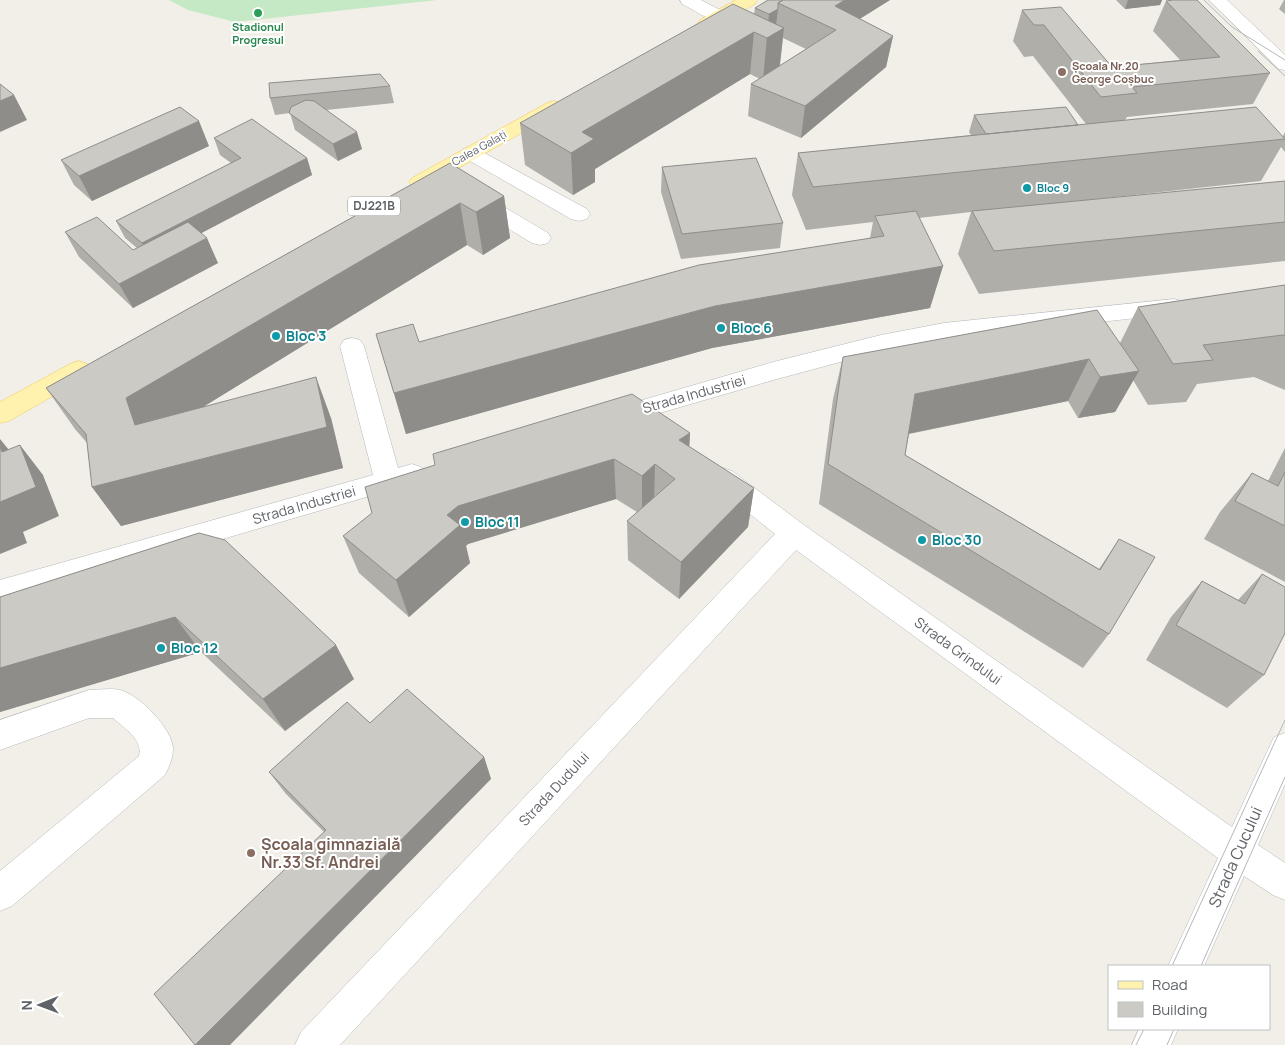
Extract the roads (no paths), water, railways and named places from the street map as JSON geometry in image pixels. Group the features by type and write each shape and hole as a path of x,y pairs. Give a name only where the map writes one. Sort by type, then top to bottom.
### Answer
{"main road":[{"path":"685,35 749,0"},
{"name":"Calea Galați","path":"398,193 446,182 470,153 574,96"},
{"path":"0,414 93,363"}],"street":[{"path":"688,0 720,16"},
{"path":"1217,0 1285,64"},
{"path":"470,153 579,214"},
{"path":"446,182 540,238"},
{"name":"Strada Industriei","path":"589,424 777,370 881,343 944,331 1197,304"},
{"path":"352,346 388,480"},
{"path":"637,411 661,429"},
{"name":"Strada Grindului","path":"700,460 794,533 1285,883"},
{"name":"Strada Industriei","path":"0,592 436,467"},
{"name":"Strada Dudului","path":"314,1045 794,533"},
{"path":"0,735 89,704 119,704 147,728 157,747 154,764 0,894"},
{"name":"Strada Cucului","path":"1186,965 1237,850 1285,748"},
{"path":"1151,1045 1158,1030"}],"tram line":[{"path":"1204,0 1232,27 1285,60"},
{"path":"1258,51 1285,76"},
{"path":"1172,965 1285,720"},
{"path":"1201,965 1285,777"},
{"path":"1136,1045 1144,1030"},
{"path":"1167,1045 1174,1030"}],"place":[{"name":"Stadionul Progresul","path":"258,13"},
{"name":"Școala Nr.20 George Coșbuc","path":"1062,72"},
{"name":"Bloc 9","path":"1027,188"},
{"name":"Bloc 6","path":"721,328"},
{"name":"Bloc 3","path":"276,336"},
{"name":"Bloc 11","path":"465,522"},
{"name":"Bloc 30","path":"922,540"},
{"name":"Bloc 12","path":"161,648"},
{"name":"Școala gimnazială Nr.33 Sf. Andrei","path":"251,853"}]}
